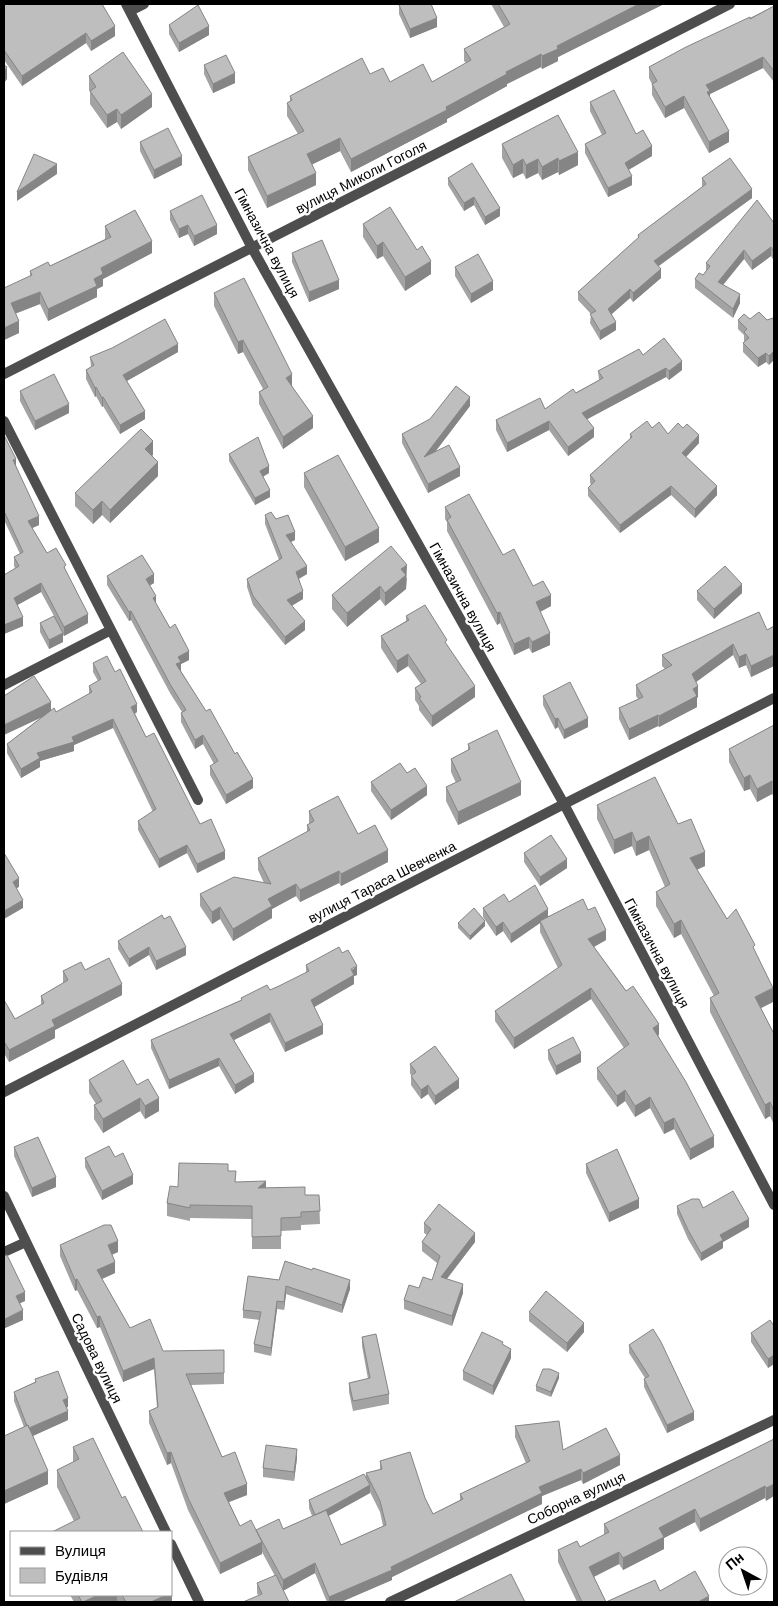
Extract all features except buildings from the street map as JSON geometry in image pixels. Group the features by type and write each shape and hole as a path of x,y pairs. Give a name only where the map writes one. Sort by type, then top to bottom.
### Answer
{"street":[{"path":"128,7 144,4"},
{"name":"вулиця Миколи Гоголя","path":"4,374 730,4"},
{"name":"Гімназична вулиця","path":"128,7 252,248 564,804 774,1204"},
{"path":"4,421 198,800"},
{"path":"4,686 111,630"},
{"name":"вулиця Тараса Шевченка","path":"4,1092 774,698"},
{"name":"Садова вулиця","path":"4,1196 166,1531"},
{"path":"4,1252 26,1242"},
{"name":"Соборна вулиця","path":"390,1602 774,1420"},
{"path":"172,1546 199,1602"}]}
